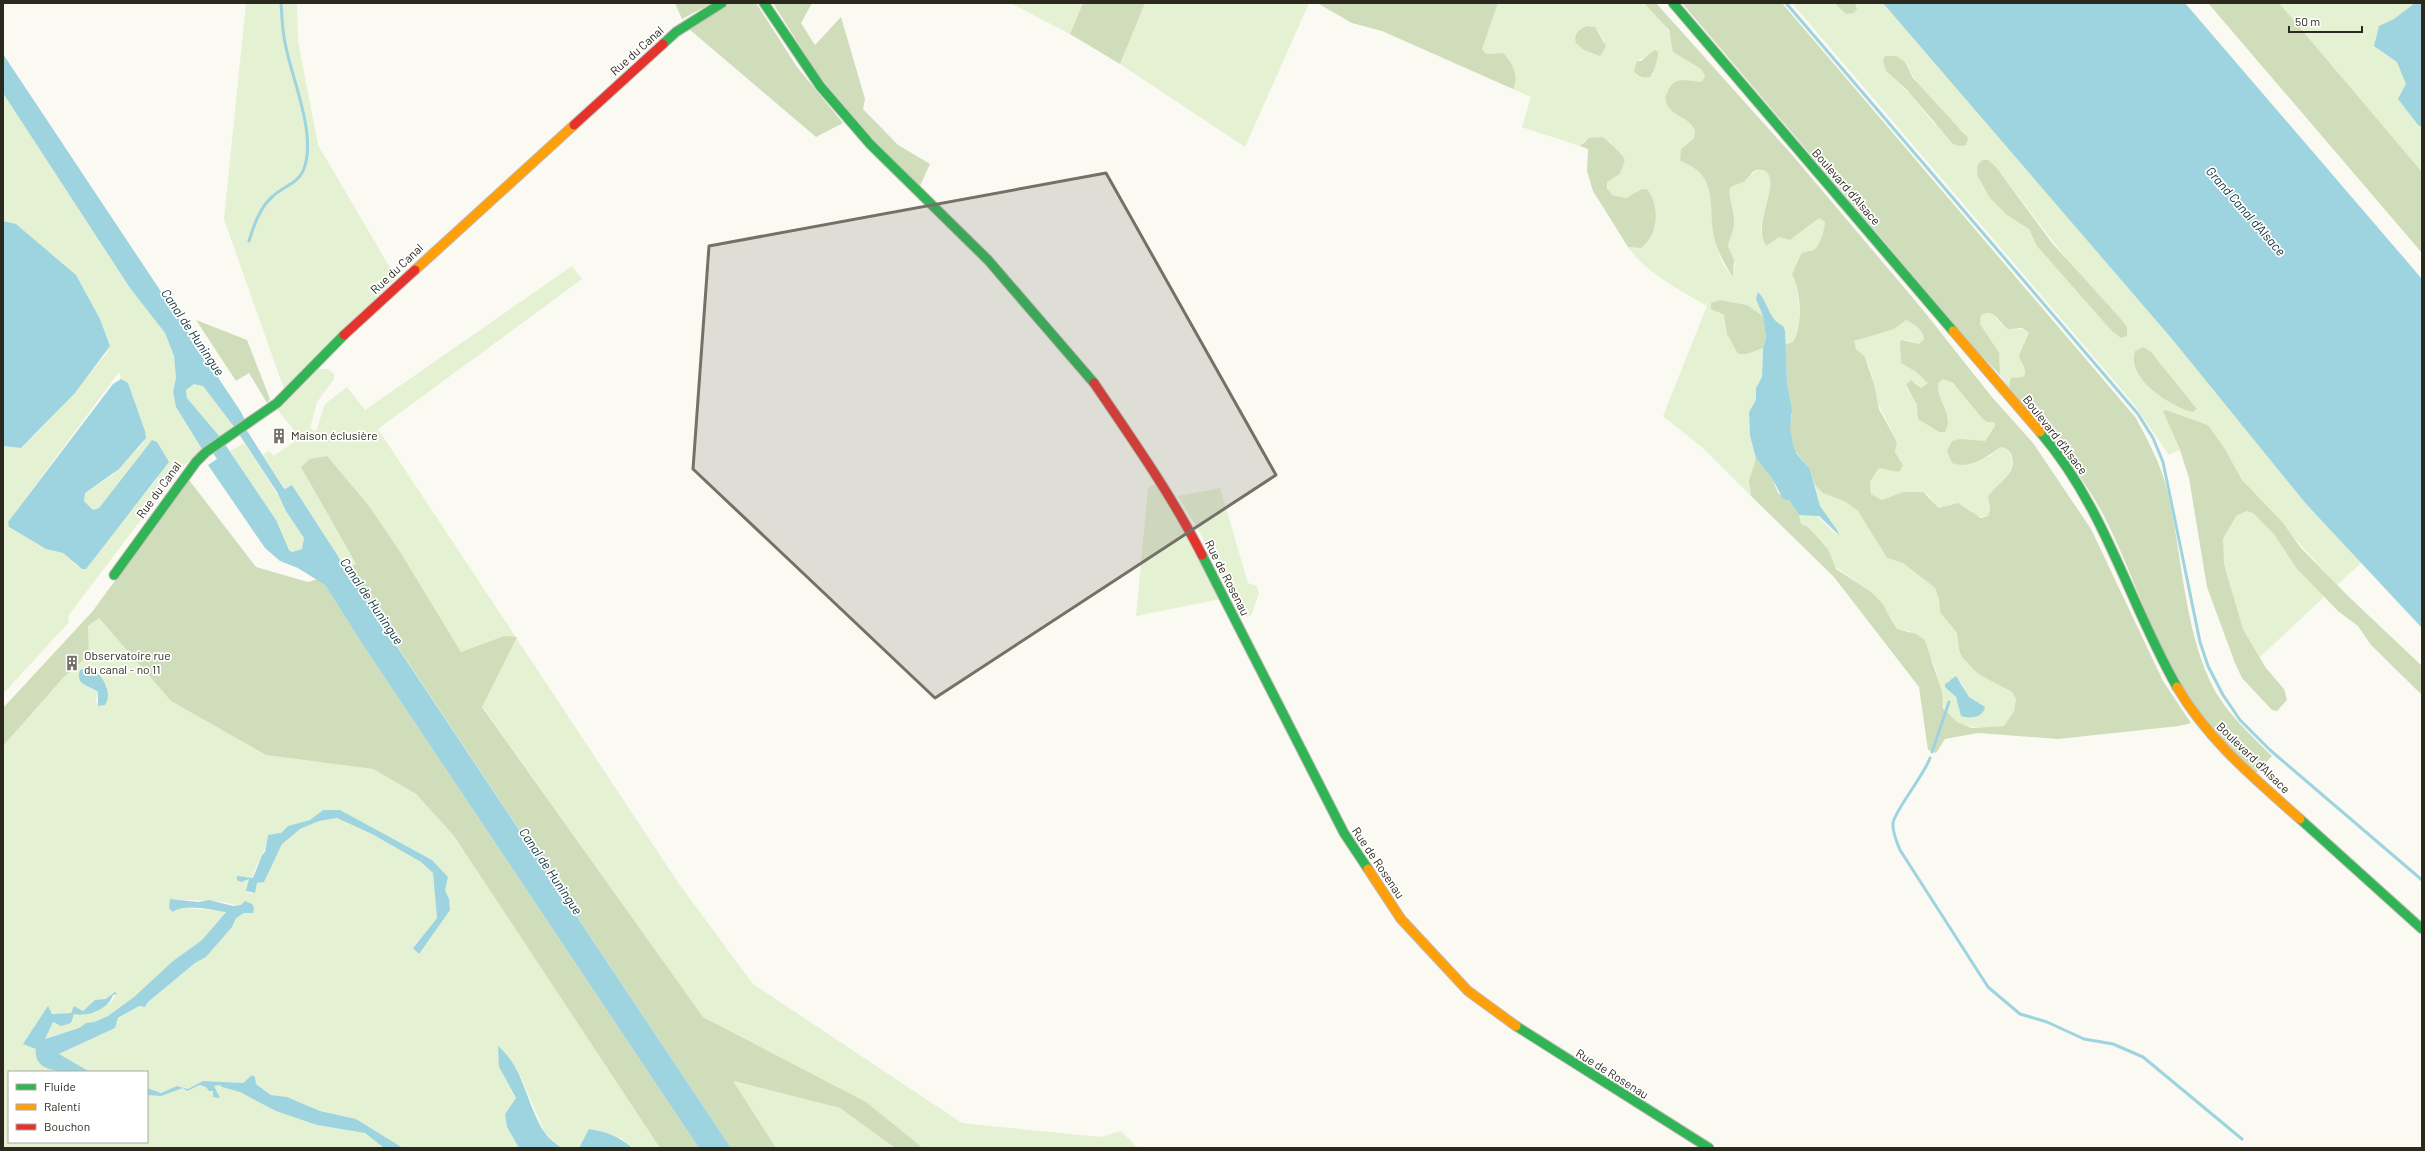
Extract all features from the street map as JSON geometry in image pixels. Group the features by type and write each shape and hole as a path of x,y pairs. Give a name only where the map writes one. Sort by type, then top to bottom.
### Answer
{"street":[{"name":"Rue du Canal","path":"114,575 184,476 206,452 235,434 277,403 325,352 676,32 722,3"},
{"name":"Rue de Rosenau","path":"764,3 820,86 870,144 988,260 1087,373 1158,477 1189,530 1344,833 1401,918 1468,991 1508,1021 1709,1148"},
{"name":"Boulevard d'Alsace","path":"1673,3 2056,451 2084,493 2112,546 2162,660 2187,704 2207,732 2237,763 2422,929"}],"highlighted area":[{"path":"1106,173 1276,475 935,698 693,469 709,246"}],"green space":[{"path":"246,3 297,3 298,41 318,145 396,278 284,389 224,219"},
{"path":"675,3 712,3 682,19"},
{"path":"729,3 756,3 797,67 843,123 816,137 689,29"},
{"path":"773,3 812,3 801,23 815,45 841,17 865,99 863,109 898,145 930,164 920,186 871,137 818,75"},
{"path":"1010,3 1083,3 1070,34"},
{"path":"1083,3 1145,3 1120,64 1070,34"},
{"path":"1145,3 1309,3 1245,147 1120,64"},
{"path":"1317,3 1498,3 1482,49 1486,54 1503,53 1514,70 1516,80 1513,89 1382,31 1352,23"},
{"path":"1498,3 1644,3 1661,19 1668,30 1673,52 1701,69 1705,76 1702,82 1683,80 1675,82 1671,86 1665,98 1670,108 1688,121 1695,130 1694,138 1685,145 1680,161 1696,169 1704,179 1712,206 1718,250 1724,264 1733,277 1735,265 1727,246 1734,220 1730,188 1745,181 1754,172 1758,170 1766,171 1770,183 1761,224 1762,237 1766,246 1779,237 1790,240 1819,218 1825,222 1819,244 1814,250 1801,254 1792,274 1797,290 1799,320 1795,338 1791,344 1785,345 1785,331 1769,312 1763,299 1763,316 1747,305 1720,300 1717,313 1724,315 1730,340 1738,354 1747,354 1763,348 1762,377 1756,388 1756,400 1749,412 1750,436 1756,458 1749,481 1751,496 1704,449 1663,416 1707,306 1654,273 1636,257 1628,247 1641,248 1650,236 1654,220 1654,212 1651,196 1648,190 1636,195 1622,198 1611,195 1608,190 1607,182 1620,174 1625,160 1610,142 1585,140 1580,146 1522,127 1531,97 1513,89 1515,75 1503,53 1486,54 1482,49","holes":["1591,26 1597,30 1604,41 1594,53 1584,50 1575,35 1580,29","1647,57 1658,59 1653,67 1653,74 1642,78 1636,75 1639,60"]},
{"path":"1644,3 1656,3 1793,156 1923,310 1991,396 2033,443 2091,529 2163,681 2191,723 2179,726 2058,739 1978,733 1945,739 1936,753 1928,750 1919,687 1834,577 1751,496 1749,481 1756,458 1773,480 1778,493 1789,500 1799,515 1801,524 1808,527 1828,549 1836,569 1870,591 1882,603 1897,629 1916,634 1925,640 1942,692 1943,708 1957,722 1972,728 2004,726 2014,711 2016,699 2012,692 1978,674 1962,657 1959,650 1957,633 1940,612 1939,599 1935,588 1903,563 1887,558 1858,511 1846,502 1823,493 1815,485 1810,469 1795,451 1790,433 1792,416 1787,382 1785,345 1793,342 1796,335 1800,308 1795,281 1792,274 1801,254 1814,250 1819,244 1825,222 1819,218 1790,240 1779,237 1766,246 1762,237 1762,226 1763,216 1769,195 1770,178 1766,171 1758,170 1753,172 1745,181 1730,188 1734,223 1728,246 1734,260 1733,277 1716,246 1712,224 1711,202 1706,182 1701,174 1692,167 1680,161 1681,149 1694,138 1695,130 1688,121 1670,109 1665,98 1671,86 1675,82 1683,80 1702,82 1705,76 1701,69 1673,52 1669,30","holes":["1906,320 1915,325 1922,332 1924,339 1919,344 1902,340 1900,342 1901,363 1915,371 1928,383 1921,388 1911,380 1906,385 1917,405 1918,419 1939,432 1945,432 1948,420 1938,390 1938,383 1943,379 1953,383 1983,419 1987,422 1994,422 1995,426 1985,441 1960,439 1952,441 1947,451 1952,463 1958,465 1972,463 1984,458 2001,447 2007,449 2011,454 2013,461 2010,473 1988,497 1990,510 1988,516 1981,518 1958,503 1939,508 1923,492 1903,492 1882,500 1871,494 1870,482 1878,469 1900,471 1903,465 1895,452 1897,442 1879,409 1874,384 1865,357 1856,349 1854,341 1894,329"]},
{"path":"1682,3 1782,3 2136,418 2154,453 2167,490 2188,610 2200,656 2209,679 2214,690 2229,710 2245,729 2272,756 2256,773 2220,737 2188,696 2164,653 2115,538 2094,498 2059,449 2009,387 2011,378 2023,377 2025,374 2025,369 2019,355 2029,333 2022,328 2008,329 1993,314 1986,313 1981,315 1980,324 1999,353 2000,375 1976,350"},
{"path":"1792,3 1834,3 1838,7 1857,5 1855,3 1884,3 2172,339 2307,505 2361,563 2337,585 2242,480 2225,449 2208,425 2166,410 2180,450 2169,455 2133,403","holes":["1905,62 1917,82 1931,100 1964,132 1935,125 1913,97 1886,71","1996,167 2065,257 2111,330 2034,240 2029,228 1999,208","2142,347 2151,352 2197,409 2165,395 2144,381 2137,372 2133,362 2135,351"]},
{"path":"1834,3 1855,3 1857,9 1853,13 1846,14"},
{"path":"2208,3 2279,3 2422,172 2422,253"},
{"path":"2279,3 2422,3 2422,172"},
{"path":"1587,26 1595,27 1606,46 1600,56 1584,50 1576,43 1575,37 1577,32"},
{"path":"1655,50 1658,52 1658,58 1650,77 1639,76 1634,71 1637,61 1641,61"},
{"path":"1885,56 1896,56 1905,62 1913,78 1968,138 1966,145 1960,146 1953,144 1907,90 1886,71 1883,61"},
{"path":"3,93 130,288 165,333 174,356 176,378 173,392 176,407 202,449 178,471 68,616 69,622 3,694 3,446 21,448 66,402 97,365 110,346 100,319 76,275 16,224 3,221","holes":["119,372 121,379 128,383 145,431 144,442 112,475 85,493 84,501 93,510 99,508 152,440 157,479 115,531 78,567 63,553 46,549 9,527 8,522"]},
{"path":"1602,137 1622,155 1625,160 1620,174 1607,182 1607,188 1612,195 1626,198 1642,189 1648,190 1652,197 1656,213 1654,229 1647,243 1641,248 1628,247 1593,191 1587,171 1588,149 1580,146 1589,138"},
{"path":"1983,160 1988,160 1996,167 2052,243 2120,318 2127,327 2127,336 2121,338 2111,330 2037,246 2029,229 2007,215 1990,198 1977,175 1978,164"},
{"path":"572,266 582,279 378,429 679,884 753,984 962,1123 1101,1137 1121,1131 1138,1148 923,1148 866,1102 703,1017 482,706 504,636 461,652 399,550 369,506 301,467 356,564 346,569 292,485 285,489 263,455 269,451 274,456 295,441 293,438 297,434 277,409 318,369 328,369 334,374 334,379 317,402 310,428 316,431 325,404 347,387 365,410"},
{"path":"1720,300 1747,305 1763,316 1766,338 1763,348 1747,354 1738,354 1727,334 1724,315 1711,309 1711,303"},
{"path":"1986,312 1992,313 2003,325 2030,333 2019,355 2025,369 2025,374 2023,377 2016,377 2009,387 2000,375 1987,335 1980,324 1981,315"},
{"path":"196,320 247,340 270,399 267,403 249,373 236,381"},
{"path":"1906,320 1915,325 1922,332 1924,339 1919,344 1906,340 1900,343 1905,365 1915,370 1928,383 1921,388 1915,382 1906,388 1915,400 1921,421 1939,432 1945,432 1948,420 1947,414 1938,390 1938,383 1943,379 1958,388 1980,413 1994,422 1995,426 1984,442 1960,439 1957,465 1990,456 2001,447 2007,449 2010,453 2012,461 2009,474 1988,504 1990,510 1988,516 1984,517 1977,515 1957,504 1939,508 1928,495 1903,492 1882,500 1871,494 1870,482 1878,469 1902,462 1895,452 1897,441 1876,400 1874,384 1868,365 1864,356 1855,348 1854,341"},
{"path":"2143,347 2151,352 2197,409 2193,412 2173,404 2162,398 2143,381 2137,371 2134,361 2135,351"},
{"path":"197,383 203,386 235,428 220,437 187,398 186,390 190,386"},
{"path":"2166,410 2208,425 2225,449 2242,480 2283,523 2301,548 2348,596 2422,666 2422,695 2371,645 2358,626 2338,611 2297,569 2273,533 2254,514 2247,511 2236,516 2223,539 2224,564 2243,629 2266,668 2284,689 2287,700 2277,711 2272,710 2242,678 2207,587 2189,478 2179,447 2163,411"},
{"path":"244,443 304,538 302,549 292,552 289,550 276,520 230,451"},
{"path":"327,456 369,506 399,550 461,652 504,636 517,637 482,707 703,1017 866,1102 923,1148 895,1148 840,1108 733,1081 776,1148 731,1148 346,569 356,564 301,467 310,459"},
{"path":"189,480 256,567 308,582 318,579 325,585 363,645 699,1148 660,1148 454,836 416,794 373,769 266,755 171,701 99,618 88,626 89,655 63,678 3,746 3,708 92,612"},
{"path":"1151,485 1156,485 1192,544 1221,599 1136,616 1148,489"},
{"path":"1815,485 1823,493 1846,502 1858,511 1887,558 1903,563 1935,588 1939,599 1940,612 1957,633 1959,650 1962,657 1978,674 2012,692 2016,699 2014,711 2004,726 1976,727 1958,723 1948,714 1942,702 1936,672 1931,657 1920,642 1909,631 1897,629 1891,617 1870,591 1834,566 1825,545 1801,524 1799,515 1816,515 1837,535 1820,506","holes":["1949,680 1961,682 1966,693 1976,704 1960,713 1958,702 1947,682"]},
{"path":"1220,488 1248,583 1257,586 1259,593 1251,616 1241,617 1200,533 1178,496"},
{"path":"2247,511 2262,521 2299,571 2324,597 2260,657 2243,629 2224,564 2222,549 2223,539 2236,516"},
{"path":"99,618 171,701 266,755 373,769 416,794 454,836 660,1148 632,1148 621,1138 590,1129 579,1148 561,1148 545,1133 521,1077 499,1067 516,1099 505,1114 507,1127 519,1148 403,1148 356,1119 320,1111 287,1097 271,1095 256,1084 255,1077 252,1075 243,1083 203,1081 188,1089 183,1087 187,1091 200,1085 206,1087 209,1091 213,1091 213,1094 218,1094 214,1086 220,1085 317,1125 365,1133 384,1148 3,1148 3,746 63,678 89,655 88,626","holes":["102,680 107,686 98,706 96,700 98,692 87,687","323,810 340,810 432,860 448,877 445,890 449,899 419,954 413,947 437,918 433,873 421,862 372,834 337,818 319,821 300,829 282,844 264,882 257,883 253,894 247,892 249,879 243,881 245,877 253,878 265,848 267,837 281,833 288,826 310,820","171,899 213,901 234,904 253,913 244,913 236,918 232,927 206,957 195,963 148,1002 145,1007 139,1006 118,1019 115,1028 58,1055 88,1071 148,1071 148,1088 158,1093 176,1087 183,1087 161,1096 148,1095 148,1143 8,1143 8,1071 55,1071 39,1063 36,1049 48,1007 52,1014 71,1013 74,1006 83,1011 86,1007 109,996 112,993 116,994 111,1002 95,1012 74,1014 61,1026 52,1022 44,1039 79,1028 108,1016 134,997 173,961 202,940 226,911 193,909 188,906 169,908"]},
{"path":"732,1081 840,1108 895,1148 776,1148"}],"water":[{"name":"Grand Canal d'Alsace","path":"1883,3 2185,3 2422,279 2422,628 2307,505 2172,339"},
{"path":"2415,3 2422,3 2422,126 2419,126 2398,99 2406,84 2397,62 2374,46 2379,26 2394,19"},
{"path":"3,54 241,412 245,420 242,423 283,487 285,489 292,485 372,609 731,1148 699,1148 363,645 325,585 298,568 280,561 265,548 208,465 217,459 208,445 202,449 176,407 173,392 176,378 174,356 165,333 130,288 3,93","holes":["194,384 203,386 235,428 277,492 286,511 304,538 302,549 292,552 289,550 276,520 220,437 187,398 186,390"]},
{"path":"3,221 16,224 76,275 100,319 110,346 75,393 21,448 3,446"},
{"path":"1758,292 1775,320 1783,326 1785,331 1787,382 1792,411 1790,428 1796,453 1810,469 1820,506 1839,535 1819,516 1799,515 1789,500 1783,499 1773,480 1756,458 1750,436 1749,412 1756,400 1756,388 1762,377 1763,348 1766,338 1763,316 1756,299"},
{"path":"121,379 128,383 145,431 146,438 119,469 85,493 84,501 93,510 99,508 152,440 157,442 169,462 86,569 82,569 63,553 46,549 9,527 8,522 113,384"},
{"path":"88,667 97,673 105,683 108,694 105,705 98,706 98,692 81,682 79,679 80,670"},
{"path":"1956,676 1969,697 1985,707 1984,711 1979,715 1975,717 1961,716 1956,697 1945,687 1945,684"},
{"path":"323,810 340,810 432,860 448,877 445,890 449,899 450,910 419,954 413,948 437,918 433,873 421,862 372,834 337,818 319,821 300,829 282,844 264,882 257,883 255,893 246,891 249,879 241,882 237,880 237,876 253,878 262,855 265,852 268,835 281,833 288,826 310,820"},
{"path":"170,899 198,902 209,900 233,906 241,905 245,901 252,904 254,908 253,913 244,913 236,918 232,927 206,957 195,963 148,1002 145,1007 139,1006 118,1018 115,1028 59,1054 88,1071 55,1071 40,1064 36,1058 36,1049 23,1044 48,1006 52,1014 71,1013 74,1006 83,1011 95,1000 105,999 115,992 117,994 113,995 107,1005 96,1011 79,1015 74,1014 71,1023 61,1026 53,1022 45,1039 79,1028 86,1023 94,1022 108,1016 134,997 173,961 202,940 226,912 184,908 173,912 169,908"},
{"path":"498,1046 507,1055 520,1076 533,1111 545,1133 561,1148 519,1148 507,1127 505,1114 516,1098 499,1067"},
{"path":"252,1075 255,1077 256,1084 271,1095 287,1097 320,1111 356,1119 403,1148 384,1148 365,1133 317,1125 276,1111 240,1092 222,1087 220,1085 214,1086 220,1098 213,1097 213,1091 209,1091 206,1087 200,1085 187,1091 183,1088 161,1096 148,1095 148,1088 161,1093 177,1086 188,1089 203,1081 243,1083"},
{"path":"589,1129 612,1135 622,1140 632,1148 579,1148"}],"waterway":[{"path":"249,241 255,223 264,205 273,196 298,179 303,171 307,156 305,123 283,33 281,3"},
{"path":"1786,3 2138,414 2153,438 2163,462 2200,642 2208,666 2223,695 2240,720 2270,750 2422,880"},
{"path":"1932,752 1949,702"},
{"path":"1930,758 1922,774 1895,817 1893,823 1894,833 1900,850 1988,987 2020,1014 2047,1022 2084,1039 2113,1044 2143,1057 2242,1139"}],"traffic: fast":[{"path":"663,44 676,32 722,3"},
{"path":"764,3 820,86 870,144 988,260 1094,383"},
{"path":"1673,3 1953,331"},
{"path":"114,575 196,462 206,452 277,403 344,335"},
{"path":"2040,432 2063,462 2082,492 2115,556 2144,622 2177,687"},
{"path":"1202,555 1344,833 1368,869"},
{"path":"2300,819 2422,929"},
{"path":"1516,1026 1709,1148"}],"traffic: slow":[{"path":"415,270 574,125"},
{"path":"1953,331 2040,432"},
{"path":"2177,687 2189,706 2217,741 2233,758 2300,819"},
{"path":"1368,869 1401,919 1468,991 1516,1026"}],"traffic: jam":[{"path":"574,125 663,44"},
{"path":"344,335 415,270"},
{"path":"1094,383 1137,446 1177,510 1202,555"}],"place":[{"name":"Maison éclusière","path":"279,436"},
{"name":"Observatoire rue du canal - no 11","path":"72,663"}],"water label":[{"name":"Canal de Huningue","path":"193,332"},
{"name":"Canal de Huningue","path":"372,601"},
{"name":"Canal de Huningue","path":"551,871"}]}
